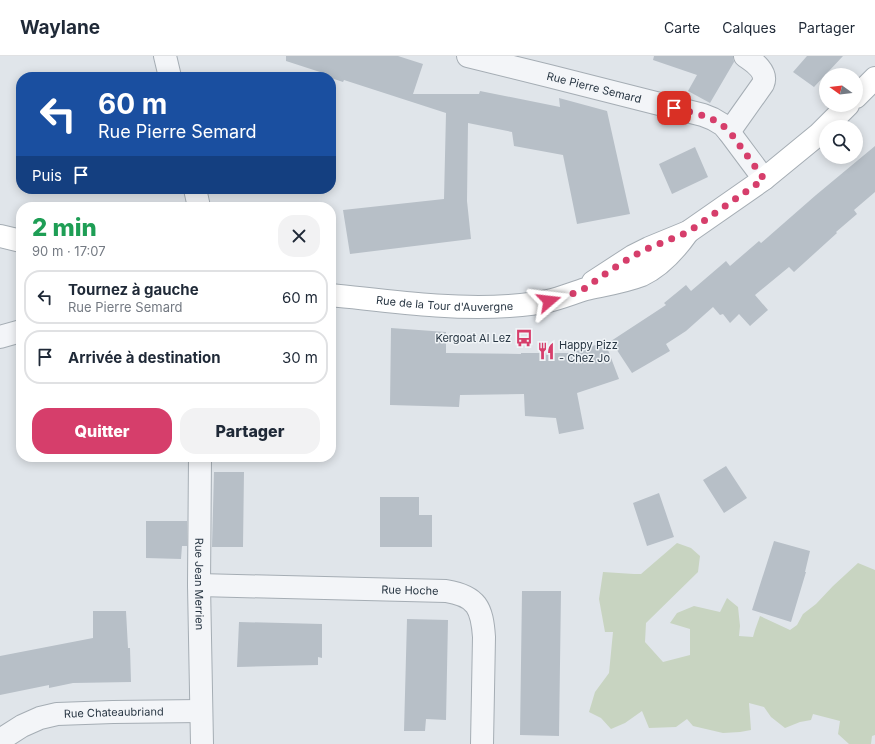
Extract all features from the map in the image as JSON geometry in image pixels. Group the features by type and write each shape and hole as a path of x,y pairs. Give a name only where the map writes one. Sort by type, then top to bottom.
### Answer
{"street":[{"path":"165,56 169,72"},
{"name":"Rue Pierre Semard","path":"468,56 703,115 713,119 723,125 730,132 764,179"},
{"path":"730,132 764,80 764,76 760,69 745,56"},
{"path":"863,90 875,78"},
{"name":"Rue de la Tour d'Auvergne","path":"336,296 450,306 482,307 516,305 549,301 641,275 653,269 664,260 677,247 688,232 764,179 819,134 841,112"},
{"path":"0,236 16,240"},
{"path":"0,337 16,332"},
{"name":"Rue Jean Merrien","path":"200,462 199,585 201,711"},
{"name":"Rue Hoche","path":"199,585 446,591 467,597 475,604 480,612 483,622 482,744"},
{"path":"201,711 202,744"},
{"name":"Rue Chateaubriand","path":"0,740 28,723 40,718 57,714 201,711"}],"green space":[{"path":"677,543 691,548 700,556 698,572 646,623 645,642 663,662 690,655 690,629 670,623 677,613 694,606 720,612 727,598 738,607 740,626 739,636 753,637 760,616 790,630 797,625 803,614 816,604 858,563 875,570 875,735 872,736 871,744 849,744 838,734 840,721 813,714 811,720 800,722 785,728 771,717 764,707 749,703 751,730 723,733 693,726 687,719 676,727 649,728 642,711 625,723 611,729 601,718 589,712 595,692 609,673 613,632 605,632 599,599 603,572 641,574"}],"building":[{"path":"286,56 398,56 423,64 413,94 479,94 480,91 560,107 559,98 607,111 630,214 577,224 563,155 514,146 512,132 468,123 467,201 471,239 350,254 343,210 444,199 446,113 344,80 343,82 336,80 336,72 320,72 286,61"},
{"path":"654,56 733,56 734,62 710,103 688,91 697,75 653,60"},
{"path":"807,56 843,56 832,68 819,68 819,82 814,87 793,72"},
{"path":"875,146 875,192 854,210 857,214 794,272 789,267 755,295 768,310 750,326 739,314 730,323 723,314 720,315 713,307 686,331 666,344 670,351 632,373 611,341 666,305 664,303 686,285 691,291 726,261 730,266 759,241 761,243 853,164 863,164 863,156"},
{"path":"695,147 708,177 672,194 659,164"},
{"path":"391,328 446,332 446,353 570,353 605,342 619,379 577,393 584,429 559,434 556,418 525,416 524,394 460,395 459,407 390,405"},
{"path":"726,466 747,498 724,513 703,480"},
{"path":"214,472 244,472 243,547 212,547"},
{"path":"659,493 674,537 647,546 633,503"},
{"path":"380,497 419,497 419,515 432,515 432,547 380,547"},
{"path":"146,521 187,521 187,546 182,546 181,559 146,558"},
{"path":"774,541 810,551 806,572 791,622 752,610"},
{"path":"522,591 561,591 559,736 520,735"},
{"path":"93,611 126,611 128,648 130,648 131,682 73,683 49,688 49,685 0,695 0,656 93,638"},
{"path":"407,619 448,620 446,720 426,719 425,731 404,731"},
{"path":"239,622 322,624 322,658 318,657 318,665 237,667"}],"place":[{"name":"Kergoat Al Lez","path":"524,338"},
{"name":"Happy Pizz - Chez Jo","path":"546,351"}],"route":[{"path":"549,301 581,291 633,256 688,232 764,179 730,132 723,125 703,115 674,108"}]}
